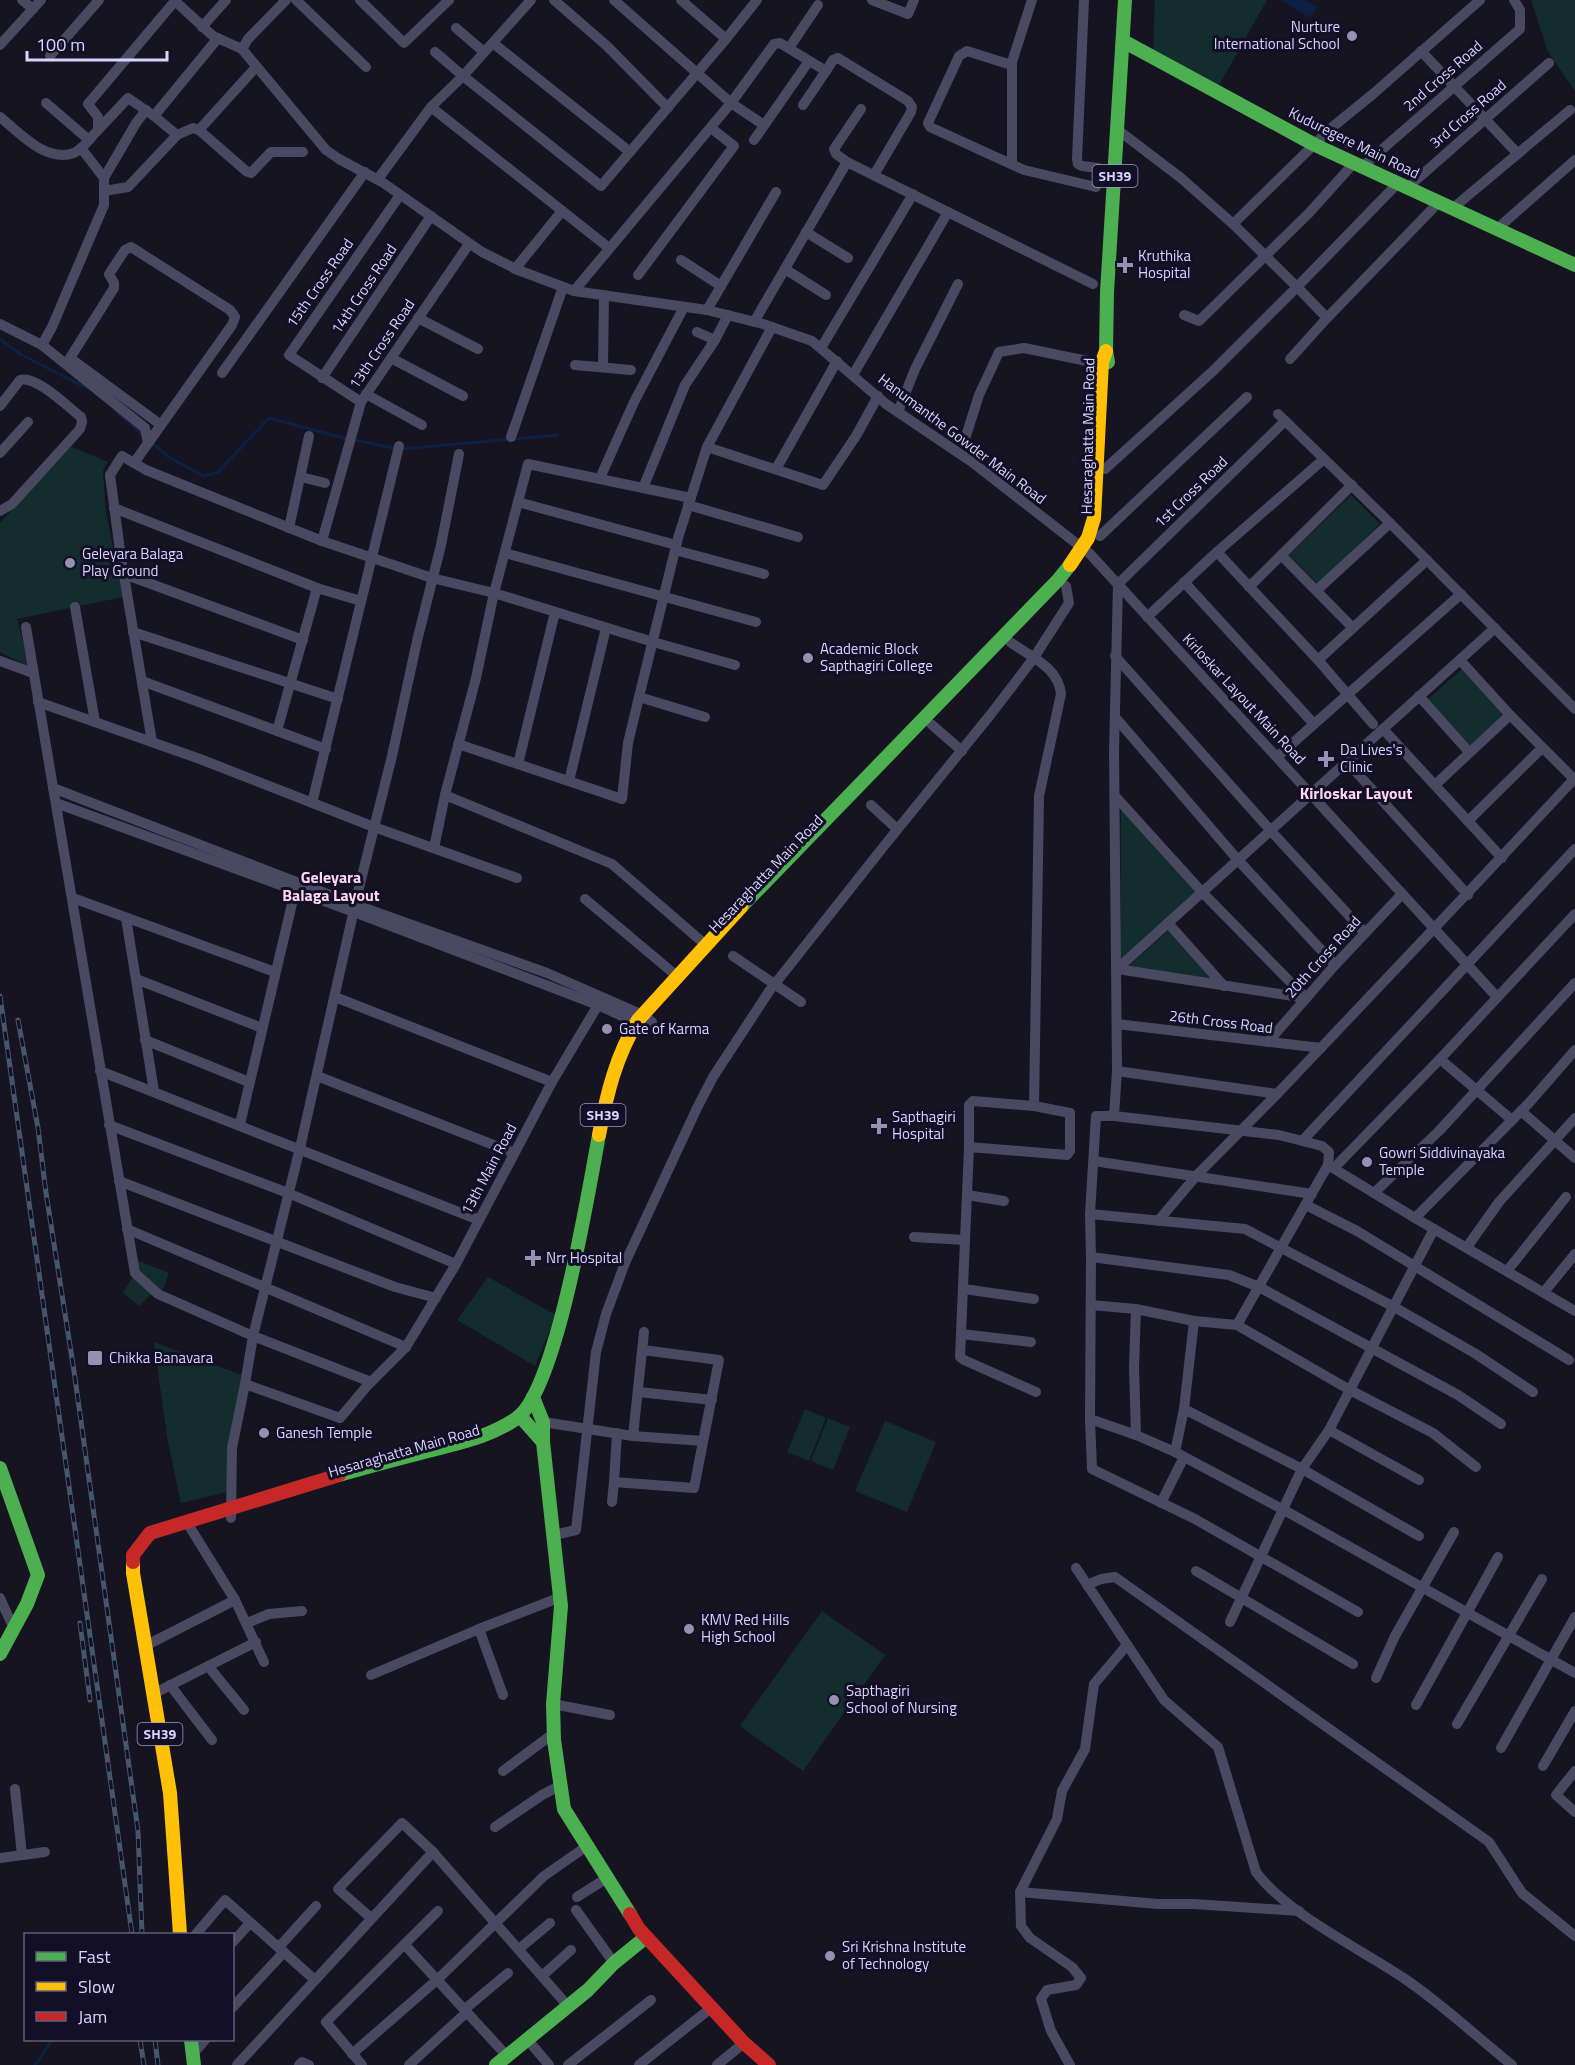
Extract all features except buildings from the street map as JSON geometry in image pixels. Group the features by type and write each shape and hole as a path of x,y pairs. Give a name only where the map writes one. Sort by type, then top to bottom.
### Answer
{"main road":[{"name":"Hesaraghatta Main Road","path":"1086,551 1100,537 1103,519 1108,364 1106,351 1107,292 1125,0"},
{"name":"Kuduregere Main Road","path":"1123,41 1315,145 1573,261"},
{"path":"1062,583 1086,551 1094,521 1102,363 1106,351"},
{"name":"Hesaraghatta Main Road","path":"524,1419 543,1375 562,1314 611,1080 625,1041 691,976 932,724 1062,583"},
{"name":"Hesaraghatta Main Road","path":"180,1933 171,1793 133,1574 133,1555 150,1533 189,1526 319,1480 473,1440 524,1419 541,1417 584,1275 624,1073 630,1053 645,1023 678,977 746,902 1062,583"},
{"path":"533,1397 541,1417 561,1597 553,1704 554,1733 564,1809 639,1929 744,2043 769,2065"},
{"path":"524,1419 543,1442"},
{"path":"0,1468 38,1575 27,1604 0,1654"},
{"path":"499,2062 588,1990 614,1963 646,1937"},
{"path":"191,2041 193,2060"}],"street":[{"path":"1,42 37,4 22,0"},
{"path":"50,56 99,0"},
{"path":"202,27 226,0"},
{"path":"242,49 248,39 286,0"},
{"path":"296,0 366,67"},
{"path":"360,0 404,44 450,0"},
{"path":"378,179 431,107 463,76 531,0"},
{"path":"554,0 607,46 668,108"},
{"path":"614,0 731,103 764,125"},
{"path":"681,0 726,39"},
{"path":"872,0 908,14 914,0"},
{"path":"1012,164 1012,62 1032,0"},
{"path":"1084,0 1077,159 1078,164 1082,166 1098,168"},
{"path":"1233,224 1330,129 1480,0"},
{"name":"2nd Cross Road","path":"1184,315 1199,321 1358,165 1455,87 1520,29 1520,10 1514,0"},
{"path":"98,130 98,117 88,104 174,1"},
{"name":"Hanumanthe Gowder Main Road","path":"174,1 202,27 218,38 242,49 326,150 378,179 482,252 515,269 574,291 707,310 772,327 812,341 898,412 972,462 1086,551"},
{"path":"435,52 601,186 726,39 751,2"},
{"path":"789,48 818,5"},
{"path":"456,28 484,52"},
{"path":"104,178 136,123 150,113 218,38"},
{"path":"493,43 630,152"},
{"path":"574,291 711,128 774,44 780,43 826,71"},
{"path":"1012,62 1008,64 967,51 962,52 928,123 930,127 1024,170 1096,187"},
{"path":"1421,51 1517,153"},
{"path":"803,105 833,60 838,58 908,101 912,106 911,112 874,175"},
{"path":"754,140 809,61"},
{"name":"3rd Cross Road","path":"1105,469 1213,371 1402,186 1485,119 1549,63"},
{"path":"199,129 256,67"},
{"path":"0,117 39,148 54,154 73,153 85,144 128,98 177,135"},
{"path":"42,345 65,298 104,205 104,178 85,144 46,103"},
{"path":"431,107 609,248"},
{"path":"861,109 834,149 836,154 847,162 1093,285"},
{"path":"1453,208 1570,110"},
{"path":"104,191 128,187 177,135 194,128 199,129 251,173 271,152 303,152"},
{"path":"638,275 734,146 711,128"},
{"path":"1118,130 1181,178 1233,224 1327,318"},
{"path":"1498,228 1575,160"},
{"path":"754,322 847,162"},
{"path":"222,373 365,172"},
{"path":"707,310 776,192"},
{"path":"821,348 913,194"},
{"name":"15th Cross Road","path":"322,378 289,355 399,195"},
{"path":"1290,359 1439,202"},
{"path":"515,269 562,211"},
{"path":"853,375 948,212"},
{"name":"14th Cross Road","path":"322,378 430,216"},
{"path":"806,232 848,258"},
{"name":"13th Cross Road","path":"322,542 363,398 469,244"},
{"path":"134,463 148,443 161,425 232,325 235,317 230,310 131,247 125,250 109,274 114,288 70,358 161,425"},
{"path":"681,260 721,286"},
{"path":"785,269 826,295"},
{"path":"898,412 915,369 958,284"},
{"path":"511,437 563,287"},
{"path":"603,367 604,295"},
{"path":"600,478 634,402 684,307"},
{"path":"643,488 685,385 715,340 728,315"},
{"path":"418,318 478,349"},
{"path":"0,324 42,345 145,428 148,443"},
{"path":"458,744 622,799 628,743 676,548 706,447 772,327"},
{"path":"697,332 715,340"},
{"path":"965,439 979,395 999,352 1024,348 1092,362"},
{"path":"391,358 464,396"},
{"path":"776,469 837,361"},
{"path":"574,365 631,370"},
{"path":"322,378 422,425"},
{"path":"0,406 20,380 26,379 36,382 81,417 82,422 80,429 12,504 0,512"},
{"path":"706,447 823,486 878,396"},
{"path":"1100,537 1247,397"},
{"name":"1st Cross Road","path":"1118,584 1282,418 1324,459"},
{"path":"0,453 28,422"},
{"path":"289,528 309,436"},
{"path":"312,803 399,446"},
{"path":"231,1513 232,1448 246,1384 253,1336 317,1076 459,454"},
{"path":"152,742 110,475 122,456 146,470 322,542 432,578 494,593 653,642 735,664"},
{"path":"1148,617 1217,552 1324,459 1575,709"},
{"path":"434,849 445,795 476,678 494,593 528,464 643,488 798,537"},
{"path":"301,477 325,483"},
{"path":"1249,587 1352,485"},
{"path":"518,501 764,574"},
{"path":"114,508 318,588 362,601"},
{"path":"1317,590 1390,523"},
{"name":"Kirloskar Layout Main Road","path":"1086,551 1497,997"},
{"path":"1217,552 1502,858"},
{"path":"505,553 756,621"},
{"path":"1281,555 1353,628"},
{"path":"1318,660 1427,560"},
{"path":"124,574 303,640"},
{"path":"1184,582 1314,724"},
{"path":"554,1535 576,1530 596,1352 606,1314 625,1263 713,1077 775,985 1033,659 1069,603 1062,583"},
{"path":"1114,1116 1117,1071 1115,656 1118,584"},
{"path":"278,731 318,588"},
{"path":"1277,757 1461,594"},
{"path":"75,607 95,722"},
{"path":"518,764 555,612"},
{"path":"26,627 135,1273 158,1294 253,1336 371,1382"},
{"path":"569,781 606,628"},
{"path":"1117,969 1347,762 1378,726 1419,696 1495,628"},
{"path":"134,632 338,699"},
{"path":"1010,642 1054,674 1060,684 1061,694 1039,796 1034,1106"},
{"path":"1115,656 1270,831 1365,933"},
{"path":"1158,1221 1239,1130 1277,1094 1433,928 1468,895 1575,779 1510,715 1460,660"},
{"path":"0,661 33,673"},
{"path":"142,681 326,749"},
{"path":"1419,696 1469,752"},
{"path":"639,697 705,717"},
{"path":"38,702 517,878"},
{"path":"1435,785 1510,715"},
{"path":"1115,717 1238,860 1335,965"},
{"path":"932,724 962,751"},
{"path":"1468,821 1542,747"},
{"path":"1347,762 1468,895"},
{"path":"53,788 645,1023"},
{"path":"445,795 612,864 707,946"},
{"path":"1115,796 1202,892 1306,998"},
{"path":"56,803 295,891 547,973 645,1023"},
{"path":"871,805 897,829"},
{"path":"1303,1140 1575,849"},
{"path":"240,1124 295,891"},
{"name":"20th Cross Road","path":"1268,1042 1335,965 1402,894"},
{"path":"73,898 275,972"},
{"path":"585,899 678,977"},
{"path":"1237,1325 1312,1194 1331,1166 1440,1059 1575,914"},
{"path":"126,918 154,1091"},
{"path":"1168,923 1224,986"},
{"path":"733,956 801,1002"},
{"path":"1117,969 1306,998"},
{"path":"136,979 262,1028"},
{"path":"1374,1193 1439,1131 1575,982"},
{"path":"334,997 552,1082"},
{"name":"13th Main Road","path":"246,1384 340,1418 371,1382 406,1347 456,1264 552,1082 598,1005"},
{"name":"26th Cross Road","path":"1117,1024 1321,1048"},
{"path":"146,1040 249,1082"},
{"path":"1415,1218 1521,1111 1575,1050"},
{"path":"1440,1059 1512,1120"},
{"path":"100,1071 240,1124 479,1220"},
{"path":"1117,1071 1277,1094"},
{"path":"317,1076 514,1153"},
{"path":"969,1148 1067,1155 1070,1151 1070,1113 1034,1106 971,1102 969,1105 960,1354 962,1359 1036,1392"},
{"path":"1521,1111 1575,1158"},
{"path":"1358,1612 1195,1520 1092,1469 1089,1214 1096,1116 1114,1116 1280,1135 1322,1146 1329,1152 1331,1166 1575,1311"},
{"path":"1467,1247 1499,1202 1575,1118"},
{"path":"109,1125 288,1193 456,1264"},
{"path":"1094,1161 1312,1194"},
{"path":"119,1181 395,1287 436,1298"},
{"path":"967,1195 1004,1201"},
{"path":"1507,1271 1566,1197"},
{"path":"1306,1205 1357,1231 1569,1360"},
{"path":"1089,1214 1245,1229 1392,1306 1476,1354 1533,1392"},
{"path":"127,1229 406,1347"},
{"path":"1230,1622 1302,1469 1329,1431 1434,1229"},
{"path":"914,1237 965,1240"},
{"path":"1544,1292 1575,1254"},
{"path":"1091,1257 1229,1275 1259,1287 1458,1395 1501,1424"},
{"path":"964,1289 1034,1299"},
{"path":"1091,1305 1136,1309 1194,1321 1237,1325 1350,1390 1432,1433 1476,1467"},
{"path":"1136,1309 1134,1368 1136,1436"},
{"path":"1161,1503 1179,1455 1194,1321"},
{"path":"633,1436 644,1332"},
{"path":"961,1334 1031,1342"},
{"path":"614,1482 694,1488 719,1360 643,1350"},
{"path":"639,1392 712,1400"},
{"path":"1184,1409 1302,1469 1419,1536"},
{"path":"541,1417 587,1429 633,1436 703,1441"},
{"path":"1090,1419 1179,1455 1284,1510 1575,1673"},
{"path":"1329,1431 1419,1480"},
{"path":"612,1502 617,1433"},
{"path":"189,1526 236,1600 264,1662"},
{"path":"1376,1678 1395,1636 1454,1532"},
{"path":"1416,1705 1497,1557"},
{"path":"1076,1568 1164,1700 1218,1748 1256,1872 1262,1879 1299,1911 1407,1980 1512,2065"},
{"path":"1196,1571 1241,1600 1353,1664"},
{"path":"1087,1585 1114,1577 1489,1842 1522,1893 1575,1936"},
{"path":"1457,1724 1542,1579"},
{"path":"371,1675 561,1597"},
{"path":"0,1598 14,1629"},
{"path":"145,1646 236,1600"},
{"path":"247,1623 268,1614 302,1611"},
{"path":"1501,1749 1575,1617"},
{"path":"479,1629 503,1695"},
{"path":"153,1694 256,1642"},
{"path":"1070,2065 1051,2031 1041,1999 1047,1990 1076,1985 1081,1978 1072,1967 1030,1938 1021,1926 1020,1892 1057,1819 1062,1791 1085,1749 1094,1684 1127,1645"},
{"path":"208,1666 244,1710"},
{"path":"170,1685 212,1740"},
{"path":"553,1704 610,1715"},
{"path":"1543,1766 1575,1711"},
{"path":"503,1772 554,1733"},
{"path":"1575,1770 1556,1795 1575,1812"},
{"path":"495,1827 561,1785"},
{"path":"15,1789 22,1855"},
{"path":"371,1918 338,1888 402,1823 433,1852 568,2006"},
{"path":"352,2054 438,1979 544,1876 587,1846"},
{"path":"0,1858 45,1852"},
{"path":"237,2065 433,1852"},
{"path":"577,1897 607,1878"},
{"path":"1020,1892 1158,1904 1299,1911"},
{"path":"198,1933 225,1900 315,1980"},
{"path":"234,2006 316,1906"},
{"path":"576,1910 614,1963"},
{"path":"362,2065 326,2022 438,1911"},
{"path":"234,1941 250,1923"},
{"path":"519,1949 550,1923"},
{"path":"405,1945 466,2011 499,2062"},
{"path":"542,1976 572,1950"},
{"path":"409,2065 508,1973"},
{"path":"568,2065 651,2000"},
{"path":"639,2065 711,2008"},
{"path":"527,2039 549,2065"},
{"path":"193,2060 204,2041"},
{"path":"717,2065 744,2043"},
{"path":"299,2065 302,2062 309,2065"}],"green space":[{"path":"1155,0 1267,0 1218,87 1153,51"},
{"path":"1531,0 1575,0 1575,91 1548,52"},
{"path":"70,446 108,462 103,471 106,513 123,597 17,619 30,667 0,652 0,523"},
{"path":"1351,495 1380,524 1318,584 1289,555"},
{"path":"1462,669 1505,716 1470,748 1426,701"},
{"path":"1121,808 1196,893 1121,959"},
{"path":"1168,931 1215,981 1128,967"},
{"path":"134,1259 169,1273 163,1289 158,1292 137,1272"},
{"path":"134,1275 153,1292 139,1306 123,1293"},
{"path":"488,1277 556,1315 535,1366 457,1320"},
{"path":"154,1342 242,1375 231,1491 181,1503 167,1437"},
{"path":"805,1409 826,1418 809,1461 787,1452"},
{"path":"828,1418 850,1427 833,1470 811,1461"},
{"path":"885,1421 936,1442 907,1512 855,1491"},
{"path":"822,1611 885,1655 803,1771 740,1726"}],"water":[{"path":"1281,0 1305,0 1317,7 1310,18"}],"waterway":[{"path":"0,339 20,354 87,388"},
{"path":"115,410 144,436"},
{"path":"151,442 170,458 204,476 218,472 269,418 347,439"},
{"path":"401,449 557,435"},
{"path":"354,440 394,448"},
{"path":"35,2065 51,2041"}],"railway":[{"path":"0,996 132,1933"},
{"path":"18,1020 38,1128 74,1371 138,1831 142,1933"},
{"path":"80,1623 90,1700"},
{"path":"140,2041 144,2065"},
{"path":"155,2041 158,2065"}],"traffic: fast":[{"path":"1108,362 1106,351 1107,292 1125,0"},
{"path":"1123,41 1315,145 1575,265"},
{"path":"741,907 1070,565"},
{"path":"339,1475 487,1434 517,1418 532,1400 558,1330 579,1240 599,1135"},
{"path":"533,1397 543,1422 543,1442 561,1606 553,1704 554,1740 564,1809 630,1914"},
{"path":"520,1416 543,1442"},
{"path":"0,1468 38,1575 27,1604 0,1654"},
{"path":"496,2065 588,1990 614,1963 646,1937"},
{"path":"191,2041 194,2065"}],"traffic: slow":[{"path":"1070,565 1088,538 1094,518 1102,362 1106,351"},
{"path":"599,1135 613,1075 638,1020 741,907"},
{"path":"133,1562 170,1793 180,1933"}],"traffic: jam":[{"path":"133,1562 133,1555 150,1533 339,1475"},
{"path":"630,1914 639,1929 744,2043 769,2065"}],"place":[{"name":"Nurture International School","path":"1352,36"},
{"name":"Kruthika Hospital","path":"1125,265"},
{"name":"Geleyara Balaga Play Ground","path":"70,563"},
{"name":"Academic Block Sapthagiri College","path":"808,658"},
{"name":"Da Lives's Clinic","path":"1326,759"},
{"name":"Gate of Karma","path":"607,1029"},
{"name":"Sapthagiri Hospital","path":"879,1126"},
{"name":"Gowri Siddivinayaka Temple","path":"1367,1162"},
{"name":"Nrr Hospital","path":"533,1258"},
{"name":"Chikka Banavara","path":"95,1358"},
{"name":"Ganesh Temple","path":"264,1433"},
{"name":"KMV Red Hills High School","path":"689,1629"},
{"name":"Sapthagiri School of Nursing","path":"834,1700"},
{"name":"Sri Krishna Institute of Technology","path":"830,1956"}],"district":[{"name":"Kirloskar Layout","path":"1356,793"},
{"name":"Geleyara Balaga Layout","path":"331,886"}]}
